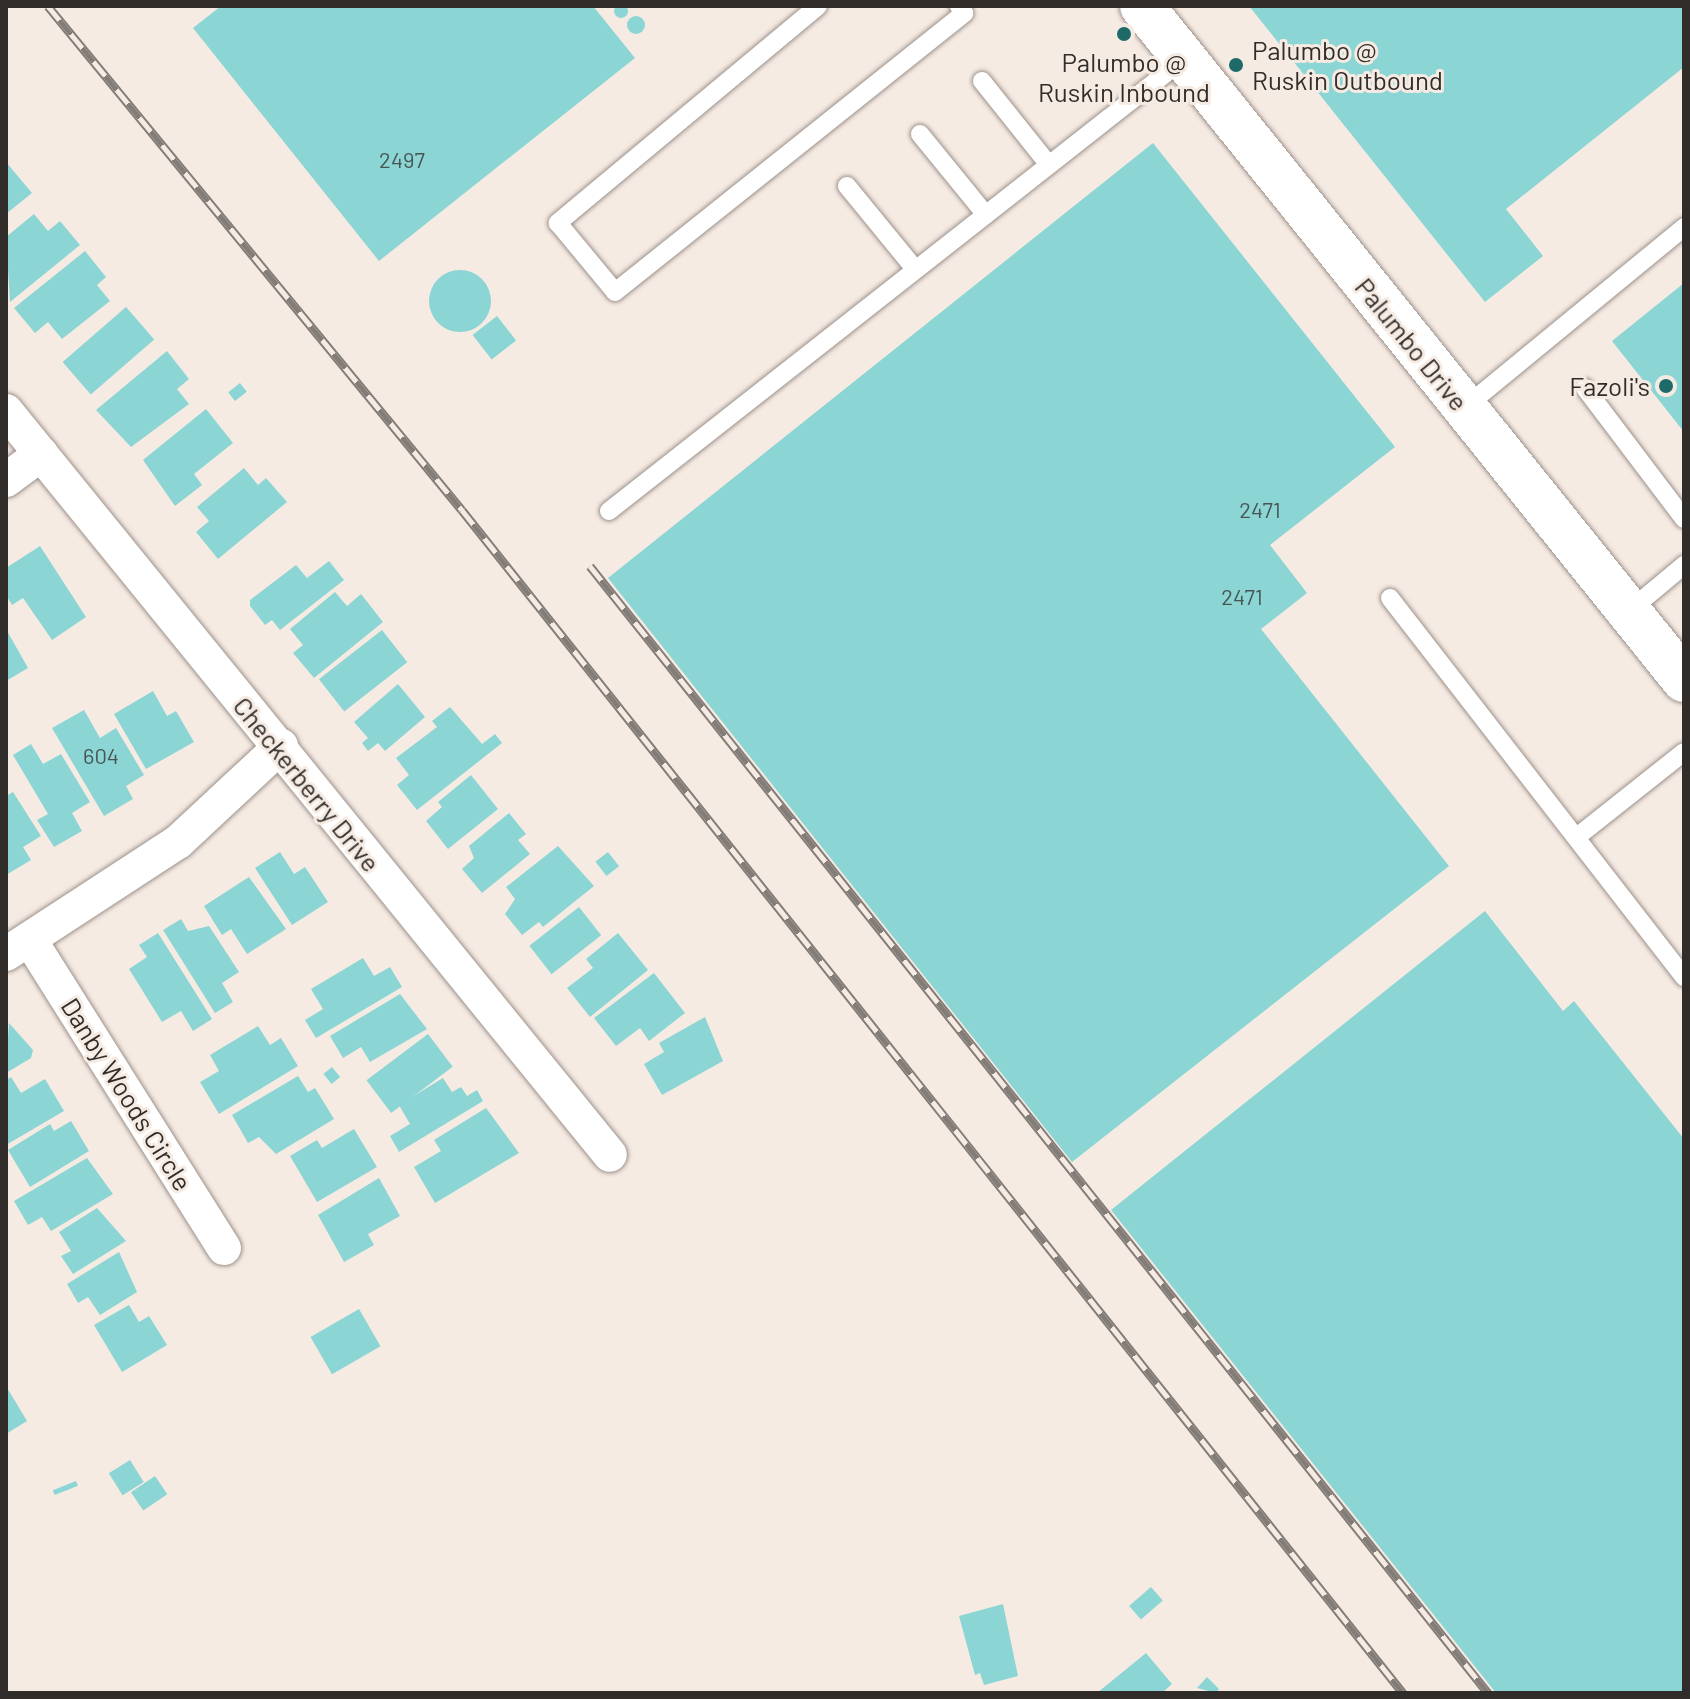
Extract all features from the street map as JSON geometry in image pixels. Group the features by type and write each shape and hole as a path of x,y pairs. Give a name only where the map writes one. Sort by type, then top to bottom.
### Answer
{"street":[{"name":"Palumbo Drive","path":"1142,6 1684,680"},
{"name":"Checkerberry Drive","path":"6,411 610,1155"},
{"path":"6,480 41,454"},
{"path":"18,947 178,842 281,746"},
{"name":"Danby Woods Circle","path":"18,947 224,1248"}],"lane":[{"path":"818,6 558,223 615,292 964,13 959,6"},
{"path":"609,511 1184,59"},
{"path":"982,81 1049,165"},
{"path":"920,134 986,215"},
{"path":"847,186 915,269"},
{"path":"1464,408 1684,227"},
{"path":"1585,388 1684,519"},
{"path":"1629,611 1684,565"},
{"path":"1390,598 1578,836 1684,977"},
{"path":"1578,836 1684,752"}],"building":[{"path":"621,4 628,11 621,18 614,11"},
{"path":"221,6 593,6 635,58 379,261 193,28"},
{"path":"1249,6 1684,6 1684,67 1506,209 1543,256 1485,302"},
{"path":"636,16 645,25 636,34 627,25"},
{"path":"1153,143 1395,447 1270,545 1307,593 1261,629 1449,866 1072,1162 608,578"},
{"path":"6,162 32,193 6,214"},
{"path":"34,214 48,231 60,221 80,245 10,302 6,237"},
{"path":"85,251 106,277 97,285 110,301 62,339 48,322 35,333 14,308"},
{"path":"460,270 482,279 491,301 482,323 460,332 438,323 429,301 438,279"},
{"name":"Fazoli's","path":"1684,283 1684,432 1612,341"},
{"path":"126,307 154,339 91,395 63,362"},
{"path":"497,316 516,340 492,360 473,335"},
{"path":"167,351 189,379 177,389 189,404 131,447 96,410"},
{"path":"240,383 247,392 235,401 228,392"},
{"path":"206,409 233,443 194,474 202,485 175,506 143,460"},
{"path":"244,468 258,485 266,478 287,502 218,559 196,532 209,521 197,507"},
{"path":"40,546 86,617 52,640 23,598 12,605 6,595 6,568"},
{"path":"329,561 344,580 280,630 272,620 265,625 250,606 250,600 296,565 307,578"},
{"path":"335,592 347,606 361,594 383,622 314,678 293,653 303,645 290,629"},
{"path":"6,629 28,668 6,681"},
{"path":"382,630 407,662 344,712 319,679"},
{"path":"398,684 425,717 385,751 378,743 368,751 362,743 368,738 354,722"},
{"path":"153,691 167,716 176,711 194,742 146,769 114,714"},
{"path":"450,707 482,744 495,734 502,743 417,810 397,785 409,775 396,758 437,727 432,721"},
{"path":"84,710 100,738 116,728 144,775 126,786 133,799 104,816 52,728"},
{"path":"31,744 43,764 61,754 90,802 72,813 82,831 54,847 37,820 48,814 13,755"},
{"path":"471,775 498,809 448,849 426,821 442,807 438,802"},
{"path":"13,792 41,836 23,847 31,860 6,875 6,796"},
{"path":"509,813 526,834 518,840 530,854 482,893 462,869 474,858 469,846"},
{"path":"558,846 594,886 543,927 539,922 522,935 505,914 515,899 506,887"},
{"path":"280,852 294,874 305,867 328,902 292,925 255,868"},
{"path":"608,852 619,866 606,876 595,862"},
{"path":"249,877 286,929 247,954 231,929 222,935 204,906"},
{"path":"579,907 601,935 552,974 529,946"},
{"path":"1485,911 1563,1011 1574,1001 1684,1139 1684,1693 1496,1693 1111,1210"},
{"path":"181,919 188,931 209,926 239,972 222,983 233,1002 215,1013 163,930"},
{"path":"158,933 212,1019 193,1031 181,1011 162,1022 129,969 147,957 139,945"},
{"path":"618,933 648,970 590,1017 567,988 593,968 586,959"},
{"path":"363,958 374,976 390,967 402,987 316,1038 305,1020 323,1009 311,989"},
{"path":"654,973 685,1013 649,1041 640,1028 616,1046 594,1018"},
{"path":"400,994 427,1029 370,1062 361,1047 343,1058 330,1036"},
{"path":"705,1017 723,1061 662,1095 644,1064 664,1052 659,1043"},
{"path":"9,1023 33,1050 31,1058 6,1073"},
{"path":"258,1026 270,1045 281,1038 298,1066 219,1114 200,1082 219,1071 210,1055"},
{"path":"428,1034 453,1067 391,1113 367,1080"},
{"path":"332,1067 340,1077 332,1084 323,1074"},
{"path":"298,1076 308,1092 315,1088 334,1119 276,1154 259,1137 248,1143 232,1115"},
{"path":"11,1077 21,1093 45,1079 64,1111 6,1145 6,1080"},
{"path":"443,1078 452,1092 461,1087 467,1096 477,1090 483,1101 399,1152 390,1136 410,1124 399,1105"},
{"path":"486,1108 519,1153 435,1203 414,1167 441,1151 434,1140"},
{"path":"71,1121 89,1151 30,1187 8,1150 50,1124 54,1131"},
{"path":"354,1129 377,1167 317,1202 290,1156 317,1140 322,1148"},
{"path":"87,1158 113,1194 51,1231 42,1217 28,1225 14,1201"},
{"path":"379,1178 400,1216 368,1234 374,1245 344,1262 318,1215"},
{"path":"97,1208 126,1241 73,1274 61,1256 71,1251 59,1232"},
{"path":"119,1252 137,1292 100,1315 88,1297 78,1303 67,1284"},
{"path":"129,1305 139,1322 149,1316 167,1345 122,1372 94,1325"},
{"path":"359,1309 380,1346 332,1374 311,1337"},
{"path":"6,1386 27,1421 6,1434"},
{"path":"130,1460 144,1482 123,1495 109,1473"},
{"path":"155,1476 167,1494 143,1510 131,1492"},
{"path":"76,1481 78,1486 55,1495 53,1490"},
{"path":"1151,1587 1163,1601 1141,1620 1129,1606"},
{"path":"1003,1604 1018,1676 984,1685 980,1673 975,1675 959,1616"},
{"path":"1146,1653 1172,1684 1162,1693 1097,1693"},
{"path":"1207,1677 1219,1689 1216,1693 1197,1688"}],"railway":[{"path":"48,6 462,510 1403,1693"},
{"path":"590,566 1488,1693"}],"place":[{"name":"Palumbo @ Ruskin Inbound","path":"1124,34"},
{"name":"Palumbo @ Ruskin Outbound","path":"1236,65"},
{"name":"Fazoli's","path":"1666,386"}]}
